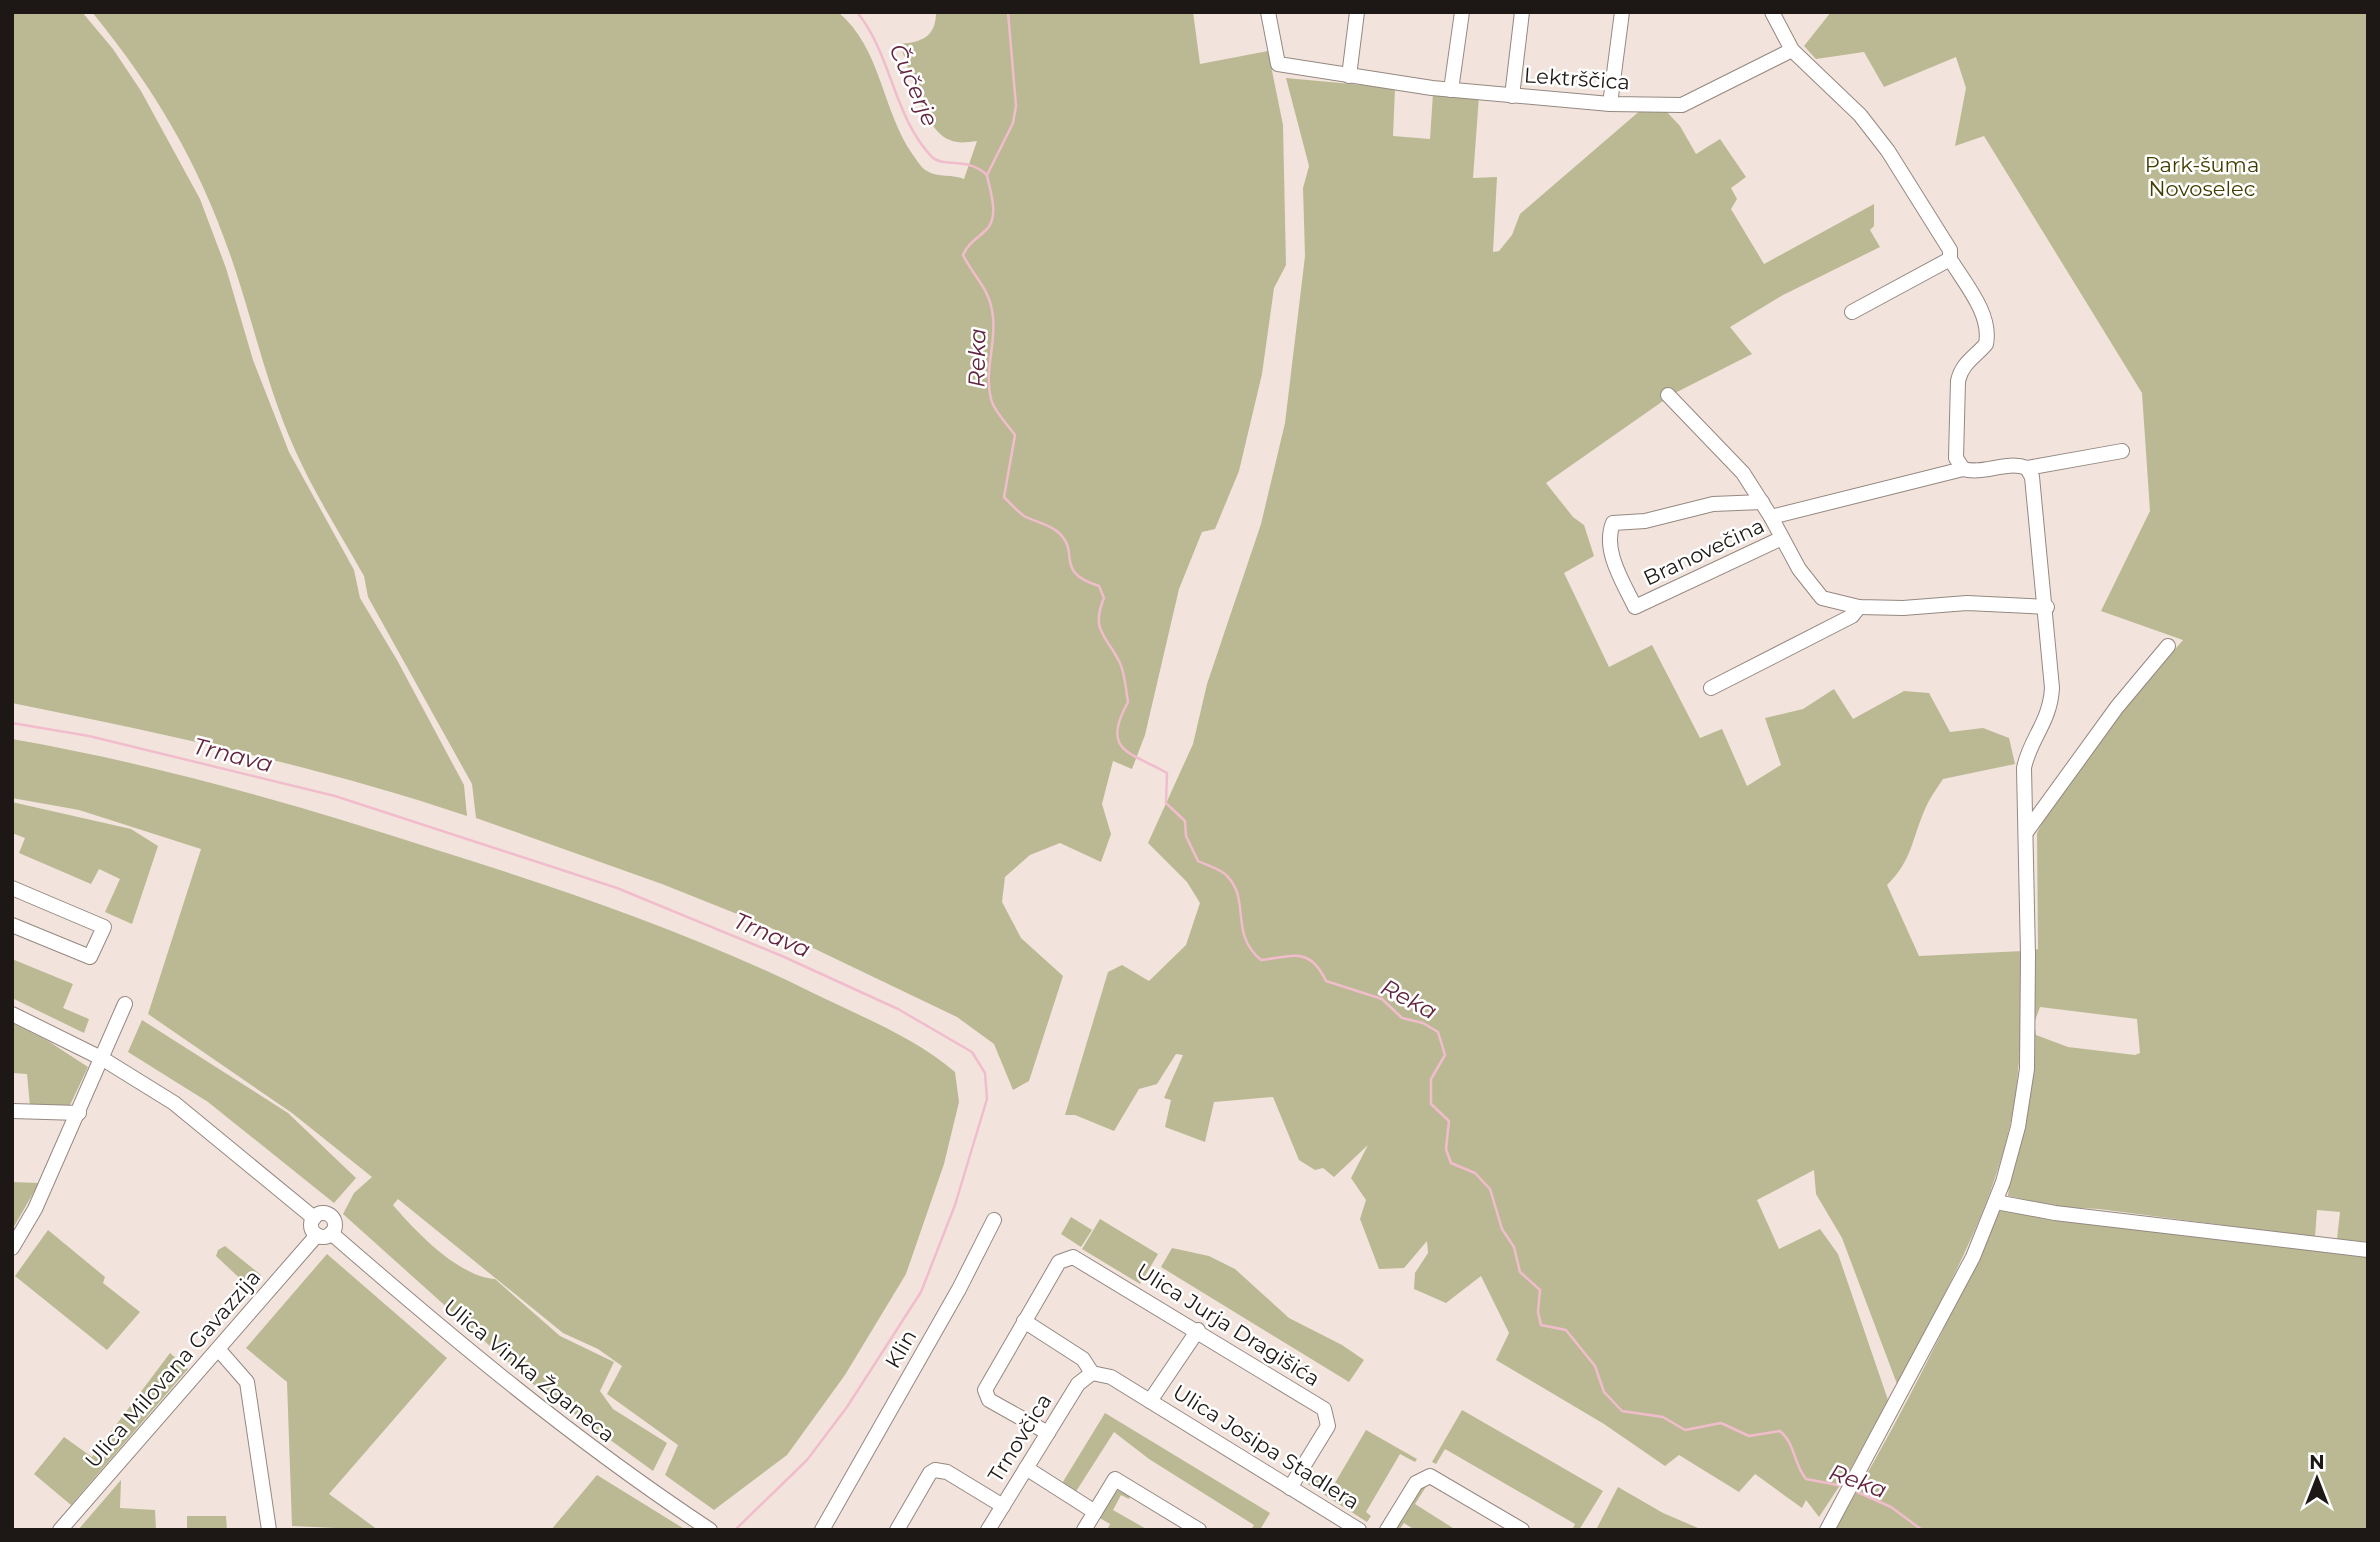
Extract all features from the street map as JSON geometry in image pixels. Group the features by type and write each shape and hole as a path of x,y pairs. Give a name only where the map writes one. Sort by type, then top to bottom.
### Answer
{"street":[{"name":"Lektrščica","path":"1268,12 1279,64 1451,89 1610,104 1682,105 1792,50"},
{"path":"1349,76 1357,12"},
{"path":"1451,89 1462,12"},
{"path":"1511,96 1522,12"},
{"path":"1610,104 1622,12"},
{"path":"1772,12 1792,50 1867,124 1950,250 1950,259 1980,309 1988,335 1986,344 1961,370 1958,382 1956,458 1963,469"},
{"path":"1852,312 1950,259"},
{"name":"Branovečina","path":"1668,395 1743,473 1799,569 1822,598 1859,607 1903,608 1968,603 2047,607"},
{"name":"Branovečina","path":"1771,517 1963,469 1976,471 2020,466 2027,468 2122,451"},
{"path":"1827,1530 1973,1257 1996,1202 2018,1127 2027,1069 2027,831 2024,777 2026,758 2046,721 2052,702 2047,607 2032,478 2027,468"},
{"name":"Branovečina","path":"1762,502 1713,504 1645,521 1613,523 1609,533 1614,562 1635,607 1782,538"},
{"path":"1711,688 1852,616 1859,607"},
{"path":"2027,831 2117,707 2168,646"},
{"path":"12,888 104,927 90,957 12,925"},
{"path":"12,1248 35,1209 125,1004"},
{"path":"12,1014 103,1059 197,1119 314,1217 311,1227 324,1234"},
{"path":"12,1111 79,1113"},
{"path":"1996,1202 2069,1215 2368,1250"},
{"name":"Ulica Vinka Žganeca","path":"314,1217 323,1213 331,1217 334,1227 324,1234 531,1402 603,1457 710,1530"},
{"name":"Klin","path":"822,1530 839,1496 926,1349 994,1220"},
{"name":"Ulica Milovana Gavazzija","path":"60,1530 324,1234"},
{"name":"Ulica Jurja Dragišića","path":"1024,1321 1059,1262 1068,1256 1079,1259 1324,1409 1328,1414 1328,1426 1290,1488"},
{"path":"1024,1321 986,1383 985,1395 1048,1433"},
{"name":"Ulica Josipa Stadlera","path":"1024,1321 1083,1359 1092,1373 1111,1377 1359,1530"},
{"name":"Ulica Josipa Stadlera","path":"1150,1401 1198,1330"},
{"path":"219,1350 247,1382 269,1530"},
{"name":"Trnovčica","path":"988,1530 1078,1384 1092,1373"},
{"path":"1026,1468 1095,1512"},
{"path":"897,1530 930,1473 935,1470 947,1472 1003,1506"},
{"path":"1387,1530 1416,1483 1430,1476 1522,1530"},
{"path":"1084,1530 1115,1479 1199,1530"},
{"name":"Klin","path":"812,1530 839,1496"}],"green space":[{"path":"12,12 82,12 113,49 141,91 200,199 226,268 253,360 289,452 354,570 360,598 397,660 464,785 467,816 298,766 12,703"},
{"path":"92,12 838,12 864,43 894,119 919,164 931,173 964,179 977,141 950,140 932,125 919,98 900,44 926,37 933,27 936,12 1193,12 1200,64 1268,51 1283,125 1286,265 1274,288 1262,374 1239,471 1215,529 1202,532 1179,589 1145,735 1132,769 1113,761 1102,804 1111,834 1101,862 1060,843 1030,855 1005,877 1002,902 1021,938 1063,976 1029,1081 1013,1090 994,1044 957,1017 767,926 662,884 476,818 472,784 368,597 364,576 295,450 270,383 235,269 193,165 138,72"},
{"name":"Park-šuma Novoselec","path":"1831,12 2368,12 2368,1242 2337,1239 2340,1212 2317,1210 2315,1237 2099,1209 2061,1207 2008,1196 2034,950 2038,949 2037,833 2053,802 2103,732 2183,640 2101,611 2150,511 2142,393 1984,136 1955,146 1966,88 1956,57 1884,87 1864,52 1816,59 1804,46","holes":["2040,1007 2137,1019 2140,1053 2135,1055 2068,1047 2036,1035 2034,1023"]},
{"path":"1286,78 1395,88 1393,136 1430,139 1433,93 1479,96 1473,178 1497,177 1493,252 1499,251 1512,235 1520,214 1642,109 1665,110 1680,126 1696,154 1720,139 1746,177 1731,188 1737,199 1731,209 1764,264 1874,204 1874,226 1870,230 1880,247 1783,295 1730,327 1752,354 1673,394 1546,483 1573,517 1584,525 1594,556 1564,573 1609,667 1652,645 1700,738 1722,729 1747,786 1781,765 1765,718 1803,709 1834,689 1853,719 1904,691 1929,693 1950,732 1983,728 2009,738 2015,764 1943,779 1926,807 1907,857 1887,885 1919,956 2023,951 2018,1067 2006,1142 1982,1214 1897,1384 1842,1238 1816,1194 1814,1170 1757,1200 1779,1249 1820,1229 1838,1254 1888,1400 1850,1470 1819,1517 1806,1500 1802,1508 1755,1474 1739,1492 1679,1455 1665,1466 1604,1424 1496,1360 1509,1333 1481,1276 1446,1303 1414,1289 1415,1273 1428,1253 1427,1241 1404,1268 1379,1269 1360,1219 1366,1200 1351,1178 1368,1145 1334,1177 1323,1168 1315,1170 1299,1160 1273,1097 1214,1102 1205,1142 1165,1127 1171,1100 1164,1098 1183,1055 1176,1054 1157,1084 1139,1089 1114,1131 1075,1115 1065,1115 1108,972 1122,965 1149,981 1186,945 1200,903 1187,882 1148,843 1193,744 1207,684 1261,524 1285,423 1305,256 1303,188 1309,166"},
{"path":"12,739 173,773 279,802 385,833 580,897 675,932 767,971 905,1038 955,1072 959,1102 944,1164 906,1274 845,1375 787,1455 714,1510 665,1475 678,1445 607,1394 622,1366 598,1349 563,1333 398,1199 393,1205 425,1239 453,1262 481,1276 495,1279 560,1336 614,1362 600,1391 613,1409 667,1443 653,1471 529,1381 343,1214 354,1193 372,1177 292,1113 148,1014 201,849 79,810 12,798"},
{"path":"12,802 131,829 158,846 132,924 105,912 120,879 99,869 91,884 19,853 25,838 12,833"},
{"path":"12,959 73,984 63,1008 89,1019 84,1033 12,998"},
{"path":"142,1020 288,1113 356,1178 334,1203 208,1102 128,1052"},
{"path":"12,1023 48,1041 88,1067 70,1105 30,1106 27,1074 12,1073"},
{"path":"12,1182 39,1183 12,1230"},
{"path":"2003,1208 2368,1252 2368,1530 1834,1530 1900,1413 1961,1293 1998,1212"},
{"path":"1071,1217 1092,1230 1081,1247 1061,1234"},
{"path":"1100,1219 1158,1254 1140,1284 1082,1249"},
{"path":"48,1230 105,1277 103,1283 140,1312 107,1350 15,1276"},
{"path":"225,1246 261,1275 250,1288 216,1256 218,1250"},
{"path":"1172,1248 1209,1256 1235,1269 1289,1318 1342,1345 1364,1360 1349,1382 1161,1267"},
{"path":"327,1254 447,1358 329,1494 378,1530 292,1526 287,1382 246,1348"},
{"path":"170,1353 188,1369 71,1505 34,1474 64,1437 92,1457"},
{"path":"1462,1410 1603,1491 1579,1530 1572,1530 1575,1524 1445,1449 1436,1464 1432,1462"},
{"path":"1105,1413 1270,1513 1260,1530 1251,1530 1254,1525 1149,1459 1114,1432 1075,1493 1061,1485"},
{"path":"1366,1430 1417,1459 1415,1462 1400,1454 1366,1512 1371,1516 1367,1522 1303,1481 1307,1475 1332,1488"},
{"path":"597,1475 686,1530 551,1530"},
{"path":"121,1480 120,1508 155,1510 156,1530 78,1530"},
{"path":"1429,1482 1415,1504 1456,1530 1415,1530 1404,1523 1399,1530 1394,1530 1421,1486"},
{"path":"1618,1487 1663,1513 1698,1528 1698,1530 1596,1530"},
{"path":"1115,1491 1131,1493 1129,1499 1121,1495 1113,1510 1148,1530 1107,1530 1110,1524 1098,1517"},
{"path":"187,1516 226,1516 227,1530 187,1530"}],"waterway":[{"name":"Čučerje","path":"857,12 878,47 900,104 919,141 937,160 972,166 987,175"},
{"path":"987,175 1013,123 1016,106 1008,12"},
{"name":"Reka","path":"987,175 993,204 990,225 970,244 963,255 989,298 993,317 989,379 991,399 1015,435 1004,497 1024,516 1059,533 1068,548 1070,562 1076,574 1099,586 1104,598 1099,626 1122,667 1128,702 1117,731 1119,741 1131,754 1167,773 1166,803 1185,821 1186,836 1198,861 1221,871 1234,885 1243,928 1251,950 1261,960 1292,956 1307,958 1320,970 1326,981 1382,999 1402,1018 1423,1023 1438,1032 1445,1055 1431,1079 1431,1104 1449,1121 1446,1149 1451,1163 1475,1173 1490,1189 1502,1229 1514,1247 1520,1272 1540,1290 1538,1312 1541,1325 1566,1330 1595,1366 1604,1392 1622,1411 1663,1417 1685,1430 1721,1423 1749,1436 1780,1431 1789,1442 1806,1479 1843,1486"},
{"name":"Trnava","path":"12,723 89,736 335,796 617,888 782,956 898,1009 972,1052 985,1073 987,1099 955,1205 921,1292 847,1407 807,1460 735,1530"},
{"name":"Reka","path":"1853,1490 1891,1507 1922,1530"}]}
